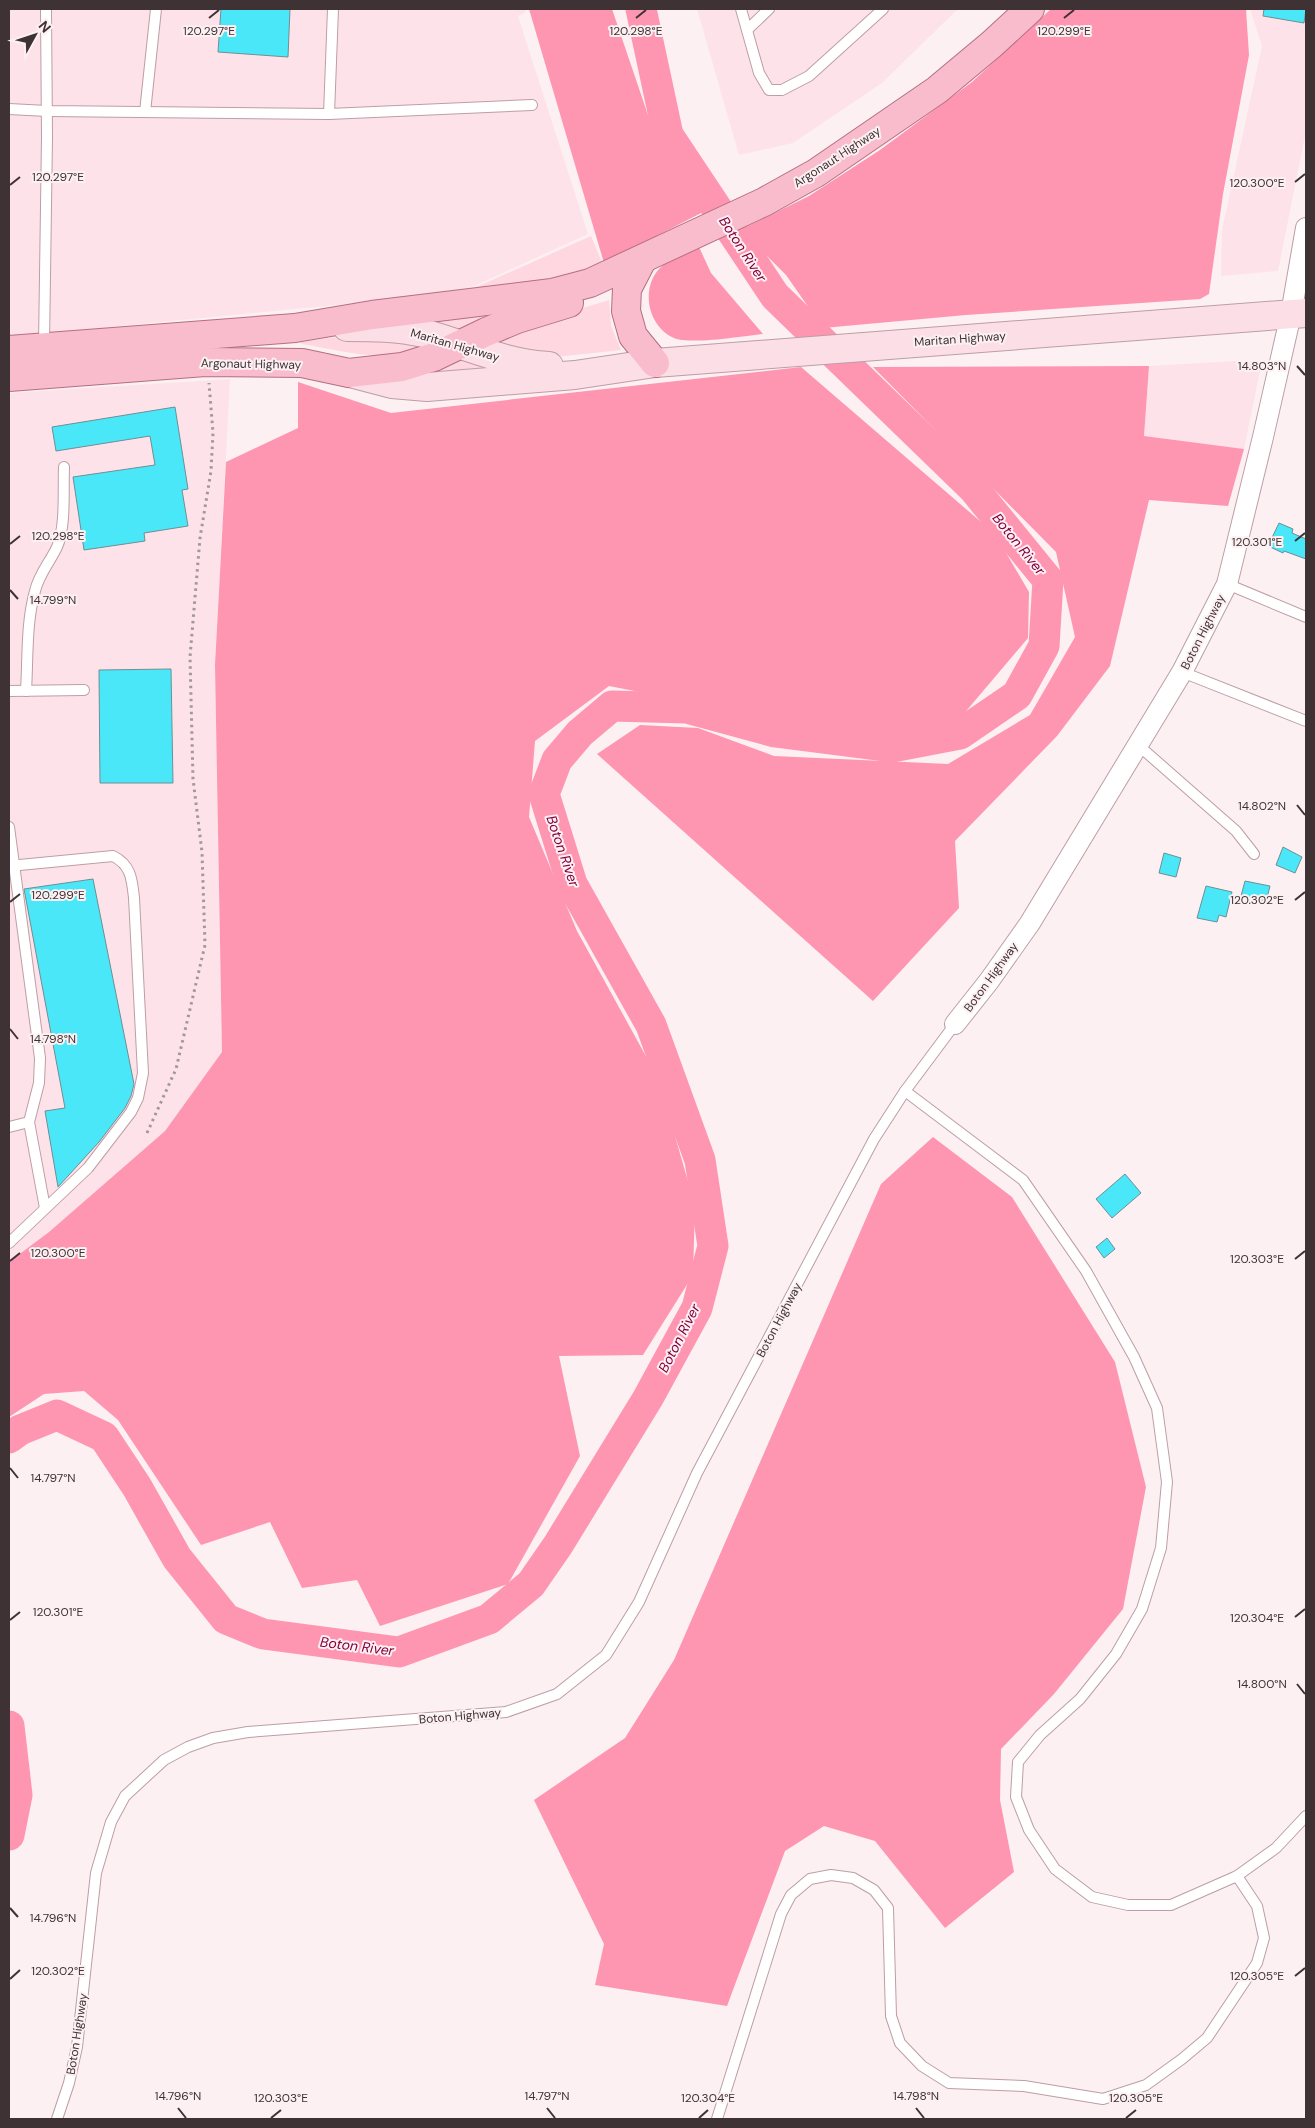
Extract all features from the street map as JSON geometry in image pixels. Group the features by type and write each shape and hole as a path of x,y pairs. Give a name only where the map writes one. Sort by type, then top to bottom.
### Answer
{"main road":[{"name":"Argonaut Highway","path":"9,377 44,361 296,328 372,315 552,293 590,283 764,202 816,173 937,90 1030,9"},
{"name":"Argonaut Highway","path":"9,350 44,361 302,363 349,373 402,367 434,357 458,344 517,319 569,303 597,288 631,265"},
{"path":"631,265 626,311 633,336 655,363"},
{"name":"Maritan Highway","path":"349,373 392,384 428,387 575,374 655,363 1299,313"},
{"name":"Maritan Highway","path":"296,328 391,327 420,333 510,361 541,366 615,368"}],"street":[{"name":"Boton Highway","path":"955,1024 990,980 1030,923 1182,672 1227,584 1263,437 1299,313 1306,228"}],"lane":[{"path":"44,361 47,112 46,9"},
{"path":"145,112 156,9"},
{"path":"329,114 333,9"},
{"path":"741,9 759,73 769,90 782,90 809,76 884,9"},
{"path":"747,30 769,9"},
{"path":"9,109 47,112 329,114 532,105"},
{"path":"26,691 30,624 35,591 44,566 58,546 62,526 64,467"},
{"path":"1227,584 1306,616"},
{"path":"1182,672 1306,721"},
{"path":"9,691 84,690"},
{"path":"1138,745 1236,831 1254,854"},
{"path":"9,828 12,866 40,1058 39,1083 29,1122 45,1208"},
{"path":"9,1243 88,1168 132,1112 138,1098 143,1073 134,898 132,879 123,861 113,856 12,866"},
{"name":"Boton Highway","path":"57,2119 70,2083 77,2047 96,1873 111,1822 125,1796 164,1760 188,1747 213,1738 248,1732 506,1712 557,1694 606,1655 639,1602 697,1473 874,1139 905,1091 955,1024"},
{"path":"905,1091 1023,1180 1086,1271 1134,1357 1157,1408 1167,1482 1161,1548 1142,1608 1116,1654 1080,1699 1040,1736 1018,1762 1016,1797 1029,1830 1055,1869 1092,1897 1128,1905 1171,1905 1237,1876 1276,1848 1306,1816"},
{"path":"9,1127 29,1122"},
{"path":"717,2119 781,1914 791,1895 810,1879 830,1875 853,1878 874,1890 888,1908 891,2016 900,2044 922,2066 949,2083 1024,2086 1103,2099 1146,2085 1207,2038 1257,1963 1264,1938 1257,1906 1237,1876"}],"path":[{"path":"147,1133 176,1069 205,945 202,852 192,779 190,657 200,538 211,471 213,432 209,383 205,362"}],"shaded area":[{"path":"9,9 525,9 526,12 518,16 588,234 459,293 9,337"},
{"path":"529,9 612,9 651,124 705,211 604,263"},
{"path":"697,9 958,9 882,83 793,143 739,155"},
{"path":"1051,9 1246,9 1249,55 1223,194 1209,294 1200,299 966,315 823,328 786,275 764,253 736,232 809,196 880,150 972,82"},
{"path":"1250,9 1306,9 1306,131 1278,271 1221,276 1222,230 1262,46"},
{"path":"591,236 603,265 546,283 463,293"},
{"path":"699,247 711,273 763,334 692,341 674,338 658,325 652,316 649,295 654,275 669,260"},
{"path":"609,300 611,326 621,350 556,357 480,340"},
{"path":"497,312 451,333 424,324 434,313"},
{"path":"368,333 435,342 399,353 369,355 302,344 300,342"},
{"path":"461,351 529,367 434,373 401,372"},
{"path":"1236,361 1261,366 1244,449 1144,436 1149,366"},
{"path":"1149,366 1144,436 1244,449 1228,506 1149,500 1110,666 1057,736 955,841 959,908 873,1001 597,754 640,725 698,728 774,756 948,764 1030,715 1075,637 1056,552 873,367"},
{"path":"801,367 995,534 1029,592 1028,638 956,723 891,734 778,719 609,686 535,741 529,817 577,931 659,1080 695,1206 693,1275 643,1355 559,1356 580,1456 508,1584 380,1626 357,1580 302,1588 270,1522 201,1545 118,1420 84,1391 44,1394 9,1417 9,1262 49,1232 165,1131 222,1052 215,665 226,462 298,428 298,382 391,413"},
{"path":"230,379 215,665 222,1052 165,1131 49,1232 9,1262 9,393"},
{"path":"933,1137 1012,1197 1115,1362 1146,1487 1123,1609 1054,1694 1001,1749 1000,1800 1014,1872 945,1928 875,1841 824,1826 785,1851 727,2006 595,1985 604,1944 534,1800 625,1738 674,1660 881,1184"}],"building":[{"path":"221,9 290,9 288,57 218,52"},
{"path":"1264,9 1306,9 1304,23 1263,16"},
{"path":"175,407 188,489 182,490 188,526 144,533 145,541 84,550 73,477 155,465 150,436 56,451 52,427"},
{"path":"1279,523 1293,529 1292,533 1306,539 1306,559 1284,551 1283,553 1268,546"},
{"path":"171,669 173,783 100,783 99,670"},
{"path":"1283,847 1302,857 1295,873 1276,865"},
{"path":"1164,853 1181,858 1176,877 1159,873"},
{"path":"93,879 134,1084 125,1108 99,1142 58,1187 45,1111 65,1108 24,889"},
{"path":"1245,881 1270,886 1266,902 1241,896"},
{"path":"1206,886 1232,892 1226,917 1219,915 1217,922 1197,918"},
{"path":"1125,1174 1141,1193 1112,1218 1096,1199"},
{"path":"1107,1238 1115,1249 1104,1258 1096,1247"}],"waterway":[{"name":"Boton River","path":"9,1438 20,1430 57,1415 104,1437 137,1487 177,1558 226,1619 263,1634 399,1652 489,1619 531,1584 558,1545 648,1398 697,1308 713,1246 700,1160 651,1025 572,884 544,794 557,760 580,733 612,706 687,708 775,732 892,747 960,734 1017,695 1044,646 1048,580 973,488 775,296 668,135 641,9"},
{"name":"Boton River","path":"9,1726 17,1795 9,1835"}]}
